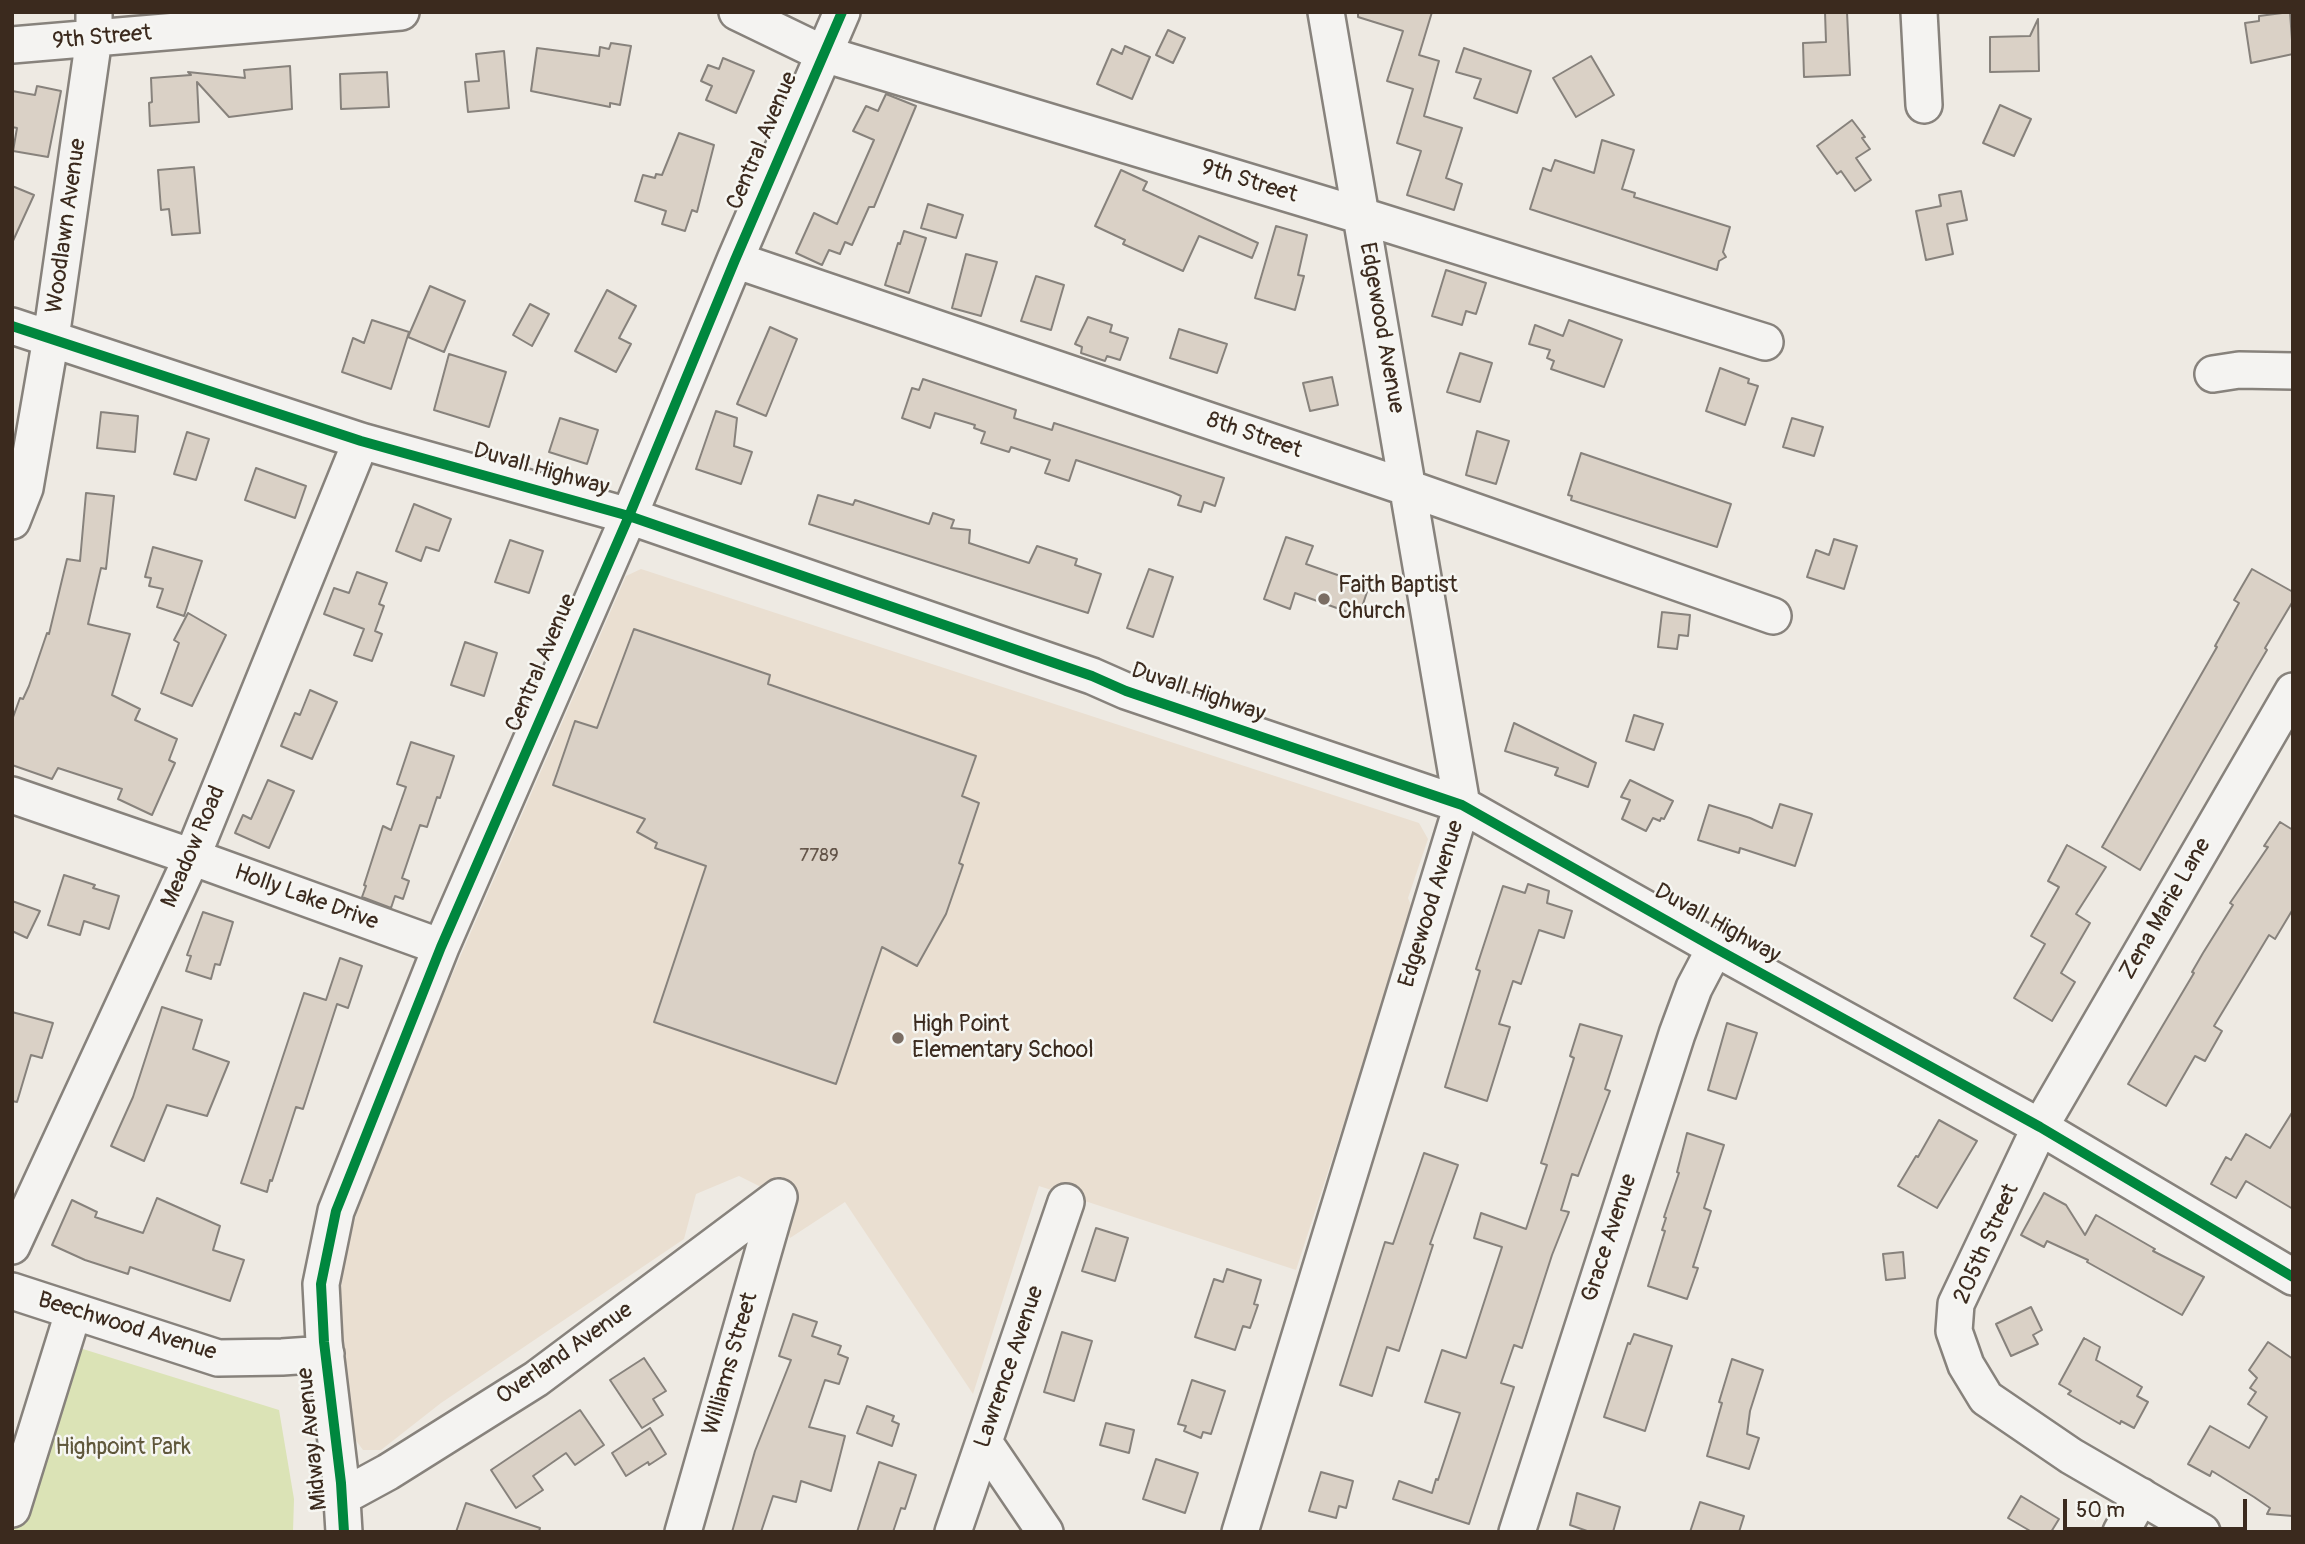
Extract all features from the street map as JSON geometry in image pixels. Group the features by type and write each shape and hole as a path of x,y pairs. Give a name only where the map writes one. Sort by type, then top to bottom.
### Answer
{"street":[{"name":"9th Street","path":"12,45 94,25 401,12"},
{"name":"9th Street","path":"737,12 824,54 1362,216 1765,342"},
{"name":"Central Avenue","path":"325,1348 321,1283 336,1211 441,947 629,516 842,12"},
{"name":"Edgewood Avenue","path":"1240,1532 1462,804 1326,12"},
{"path":"1919,12 1924,105"},
{"name":"Woodlawn Avenue","path":"12,521 25,488 51,338 94,25"},
{"name":"8th Street","path":"735,260 1408,488 1773,616"},
{"name":"Duvall Highway","path":"12,326 361,441 629,516 1126,691 1462,804 1715,948 2040,1127 2293,1277"},
{"path":"2213,374 2239,370 2293,371"},
{"name":"Meadow Road","path":"12,1245 192,857 361,441"},
{"name":"Zena Marie Lane","path":"2040,1127 2293,691"},
{"name":"Holly Lake Drive","path":"12,795 441,947"},
{"name":"Grace Avenue","path":"1517,1532 1677,1034 1694,988 1715,948"},
{"name":"205th Street","path":"2040,1127 1956,1304 1954,1331 1966,1365 1986,1398 2071,1456 2202,1532"},
{"name":"Overland Avenue","path":"342,1497 388,1472 536,1379 779,1197"},
{"name":"Williams Street","path":"683,1532 779,1197"},
{"name":"Lawrence Avenue","path":"953,1532 1066,1202"},
{"name":"Beechwood Avenue","path":"12,1291 218,1358 282,1357 325,1348"},
{"path":"12,1509 73,1312"},
{"name":"Midway Avenue","path":"325,1348 344,1532"},
{"path":"984,1442 1045,1532"},
{"path":"2121,1532 2141,1496"}],"shaded area":[{"name":"High Point Elementary School","path":"641,569 1419,823 1428,839 1408,898 1413,910 1296,1270 1039,1186 973,1394 845,1202 790,1238 779,1196 739,1176 696,1194 684,1239 441,1403 381,1450 363,1450 349,1431 339,1311 343,1265 369,1166 626,576"}],"green space":[{"name":"Highpoint Park","path":"70,1345 279,1410 294,1499 293,1532 12,1532"}],"building":[{"path":"1358,12 1432,12 1419,55 1439,61 1424,116 1462,128 1446,178 1462,184 1454,210 1407,195 1421,151 1397,143 1413,89 1387,81 1403,31 1358,17"},
{"path":"1825,12 1847,12 1850,75 1804,77 1803,43 1826,42"},
{"path":"2290,12 2293,54 2251,63 2245,23 2259,21 2259,16"},
{"path":"2038,19 2039,71 1990,72 1990,37 2030,36"},
{"path":"1168,30 1185,38 1173,63 1156,55"},
{"path":"611,43 631,46 620,105 610,103 610,107 531,91 537,48 599,56 600,47 609,49"},
{"path":"1125,46 1150,57 1132,99 1097,84 1112,49 1122,54"},
{"path":"1464,48 1531,71 1517,113 1474,98 1481,79 1456,72"},
{"path":"504,51 509,108 468,112 465,82 479,81 476,54"},
{"path":"1591,56 1614,95 1576,117 1553,78"},
{"path":"723,58 754,71 736,113 706,100 712,86 701,81 708,65 719,69"},
{"path":"290,66 292,109 229,117 197,82 199,122 150,126 151,78 191,75 188,72 245,78 244,70"},
{"path":"387,72 389,107 341,109 340,74"},
{"path":"37,86 61,91 48,157 13,151 17,128 12,127 12,91 35,95"},
{"path":"886,94 916,106 874,207 869,207 852,245 845,242 840,254 829,250 822,265 796,253 814,213 837,224 874,140 853,131 866,106 878,111"},
{"path":"2000,105 2031,119 2014,156 1983,143"},
{"path":"1852,120 1870,149 1856,158 1871,180 1855,191 1841,171 1837,174 1817,146"},
{"path":"679,133 714,145 697,212 692,210 685,231 662,224 666,211 635,201 643,175 655,178 656,174 662,175"},
{"path":"1602,140 1634,150 1622,189 1635,193 1634,197 1730,227 1723,252 1726,257 1719,261 1717,270 1530,209 1543,168 1551,171 1555,160 1594,173"},
{"path":"194,167 200,233 172,235 169,209 161,210 158,170"},
{"path":"1121,170 1147,182 1143,190 1258,243 1252,258 1199,236 1183,271 1123,244 1125,240 1095,226"},
{"path":"12,186 34,195 12,243"},
{"path":"1961,191 1967,220 1947,224 1953,254 1926,260 1916,211 1941,206 1939,195"},
{"path":"928,204 963,215 956,238 921,228"},
{"path":"1276,226 1307,235 1298,275 1304,276 1295,310 1255,298"},
{"path":"904,231 926,238 909,293 885,285"},
{"path":"966,254 997,262 981,316 952,308"},
{"path":"1446,270 1486,283 1476,314 1466,311 1462,325 1432,316"},
{"path":"1036,276 1064,285 1051,330 1021,321"},
{"path":"430,286 465,301 444,352 408,337"},
{"path":"607,290 636,306 619,338 631,344 616,372 575,351"},
{"path":"530,304 549,314 532,346 513,335"},
{"path":"1088,317 1112,325 1110,332 1128,338 1120,360 1107,356 1105,361 1081,353 1082,347 1075,344"},
{"path":"372,320 409,332 391,389 342,372 353,338 364,343"},
{"path":"1569,320 1622,340 1604,387 1551,369 1554,361 1547,358 1550,350 1529,344 1535,325 1563,336"},
{"path":"770,327 797,339 766,416 737,404"},
{"path":"1179,329 1227,344 1217,373 1170,358"},
{"path":"1460,353 1492,363 1480,402 1447,392"},
{"path":"449,354 506,372 489,427 434,410"},
{"path":"1720,368 1749,379 1748,383 1758,386 1745,425 1706,411"},
{"path":"1332,377 1338,405 1310,411 1303,383"},
{"path":"923,379 1016,410 1014,418 1052,430 1054,423 1224,478 1215,506 1204,502 1201,512 1178,505 1181,496 1172,492 1076,460 1069,481 1045,473 1050,460 1011,447 1009,452 981,443 985,432 974,428 975,425 935,413 930,428 902,418 912,388 919,390"},
{"path":"716,411 737,418 734,446 752,452 741,484 696,469"},
{"path":"101,412 138,416 135,452 97,448"},
{"path":"560,418 598,430 587,464 549,452"},
{"path":"1792,418 1823,427 1814,456 1783,447"},
{"path":"1477,431 1509,441 1496,484 1466,475"},
{"path":"187,432 209,439 196,480 174,474"},
{"path":"1581,453 1731,504 1717,547 1571,500 1572,496 1568,495"},
{"path":"256,468 306,486 295,518 245,500"},
{"path":"86,493 114,496 106,569 101,568 88,624 130,634 112,695 140,709 135,720 177,739 169,760 175,763 152,815 118,799 122,789 58,768 52,779 12,765 12,720 20,698 23,699 29,686 47,633 49,634 67,559 80,561"},
{"path":"818,495 853,505 855,500 929,524 933,513 954,520 951,528 970,530 969,543 1029,563 1037,546 1077,559 1075,565 1101,574 1088,613 809,524"},
{"path":"414,504 451,519 439,551 426,547 421,561 396,551"},
{"path":"1286,537 1313,546 1306,564 1369,586 1359,616 1295,593 1290,609 1264,599"},
{"path":"1834,539 1857,546 1844,589 1807,577 1816,550 1829,555"},
{"path":"510,540 543,551 529,593 495,582"},
{"path":"153,547 202,561 184,616 157,607 163,589 149,586 151,578 145,577"},
{"path":"1149,569 1173,577 1153,637 1127,628"},
{"path":"2252,569 2293,592 2293,601 2140,870 2102,847 2217,647 2215,646 2239,603 2234,600"},
{"path":"357,572 387,583 379,604 384,606 375,631 382,634 372,661 354,655 364,629 324,614 334,588 349,593"},
{"path":"1662,612 1690,615 1688,636 1679,635 1677,649 1658,647"},
{"path":"188,613 226,635 192,706 161,693 179,643 174,640"},
{"name":"High Point Elementary School","path":"634,629 770,675 768,684 976,756 962,796 979,803 959,863 963,865 946,914 917,966 882,947 836,1084 654,1022 706,866 655,848 657,843 637,832 645,819 553,785 575,721 597,728"},
{"path":"465,642 497,653 484,696 451,685"},
{"path":"310,690 337,702 312,759 281,746 295,713 300,715"},
{"path":"1634,715 1663,724 1654,750 1626,741"},
{"path":"1514,723 1596,763 1588,787 1555,775 1558,768 1505,751"},
{"path":"411,742 454,756 427,827 420,825 402,878 409,881 403,899 395,896 391,908 362,897 383,826 391,830 406,787 397,784"},
{"path":"268,780 294,791 269,848 235,833 243,815 251,819"},
{"path":"1630,780 1673,801 1664,819 1661,818 1660,821 1653,818 1646,831 1622,819 1630,800 1621,797"},
{"path":"1780,804 1812,814 1795,866 1740,848 1739,853 1698,840 1709,805 1772,828"},
{"path":"2280,822 2293,830 2293,909 2275,939 2269,935 2214,1026 2222,1031 2205,1061 2195,1056 2166,1106 2128,1084 2233,905 2230,903 2268,847 2264,846"},
{"path":"2067,845 2106,867 2076,914 2090,923 2061,973 2075,982 2052,1021 2014,998 2045,944 2031,936 2059,887 2048,881"},
{"path":"64,875 119,896 109,929 84,921 80,935 48,925"},
{"path":"1528,884 1549,891 1547,903 1572,911 1564,938 1539,930 1521,984 1513,981 1499,1024 1510,1027 1487,1101 1445,1087 1480,971 1476,969 1503,886 1525,893"},
{"path":"12,901 40,911 27,938 12,931"},
{"path":"203,912 233,922 220,965 215,964 211,979 186,971 191,956 187,955"},
{"path":"340,958 362,966 348,1008 337,1004 303,1109 296,1107 272,1181 270,1180 267,1192 241,1183 304,993 326,1000"},
{"path":"162,1007 202,1020 193,1049 229,1062 207,1116 167,1105 144,1161 111,1146 133,1097"},
{"path":"12,1012 53,1023 42,1058 31,1055 17,1102 12,1101"},
{"path":"1727,1023 1757,1033 1736,1099 1708,1090"},
{"path":"1580,1024 1622,1036 1605,1089 1610,1091 1578,1176 1572,1174 1561,1210 1569,1212 1522,1348 1514,1345 1501,1383 1514,1387 1469,1524 1393,1499 1399,1481 1432,1493 1436,1479 1438,1480 1460,1413 1425,1402 1442,1350 1466,1358 1502,1247 1474,1238 1481,1213 1526,1229 1547,1165 1541,1163 1574,1058 1570,1056"},
{"path":"2293,1111 2293,1209 2246,1181 2236,1198 2211,1184 2226,1157 2231,1160 2246,1134 2270,1148"},
{"path":"1939,1120 1977,1141 1937,1208 1898,1186"},
{"path":"1687,1133 1724,1145 1704,1208 1711,1211 1693,1267 1698,1268 1687,1299 1648,1286 1665,1231 1662,1230 1666,1218 1664,1217 1679,1173 1677,1172"},
{"path":"1424,1153 1458,1165 1430,1244 1433,1245 1399,1351 1387,1347 1372,1396 1340,1385 1385,1242 1393,1244"},
{"path":"2044,1193 2066,1205 2085,1235 2096,1215 2155,1249 2153,1251 2204,1277 2182,1315 2087,1262 2088,1260 2047,1241 2044,1247 2021,1235"},
{"path":"157,1198 220,1226 213,1250 244,1260 230,1301 130,1267 128,1274 85,1260 52,1245 72,1200 97,1212 95,1217 143,1233"},
{"path":"1096,1228 1128,1238 1115,1281 1082,1271"},
{"path":"1903,1252 1905,1278 1886,1280 1883,1254"},
{"path":"1227,1269 1261,1280 1254,1304 1258,1305 1250,1328 1243,1326 1235,1350 1195,1337 1214,1279 1223,1282"},
{"path":"2031,1307 2042,1330 2033,1335 2038,1344 2011,1356 1996,1324"},
{"path":"793,1314 817,1322 812,1336 841,1346 838,1354 848,1358 839,1384 825,1380 809,1427 845,1436 831,1491 801,1481 796,1502 773,1496 761,1532 732,1532 755,1451 791,1360 779,1356"},
{"path":"1062,1332 1092,1341 1074,1401 1044,1392"},
{"path":"1634,1334 1672,1346 1645,1431 1604,1417 1628,1343 1630,1344"},
{"path":"2084,1338 2100,1347 2096,1360 2142,1387 2137,1396 2148,1402 2134,1428 2121,1421 2120,1424 2068,1394 2071,1391 2059,1384"},
{"path":"2268,1342 2293,1359 2293,1516 2267,1514 2270,1508 2254,1497 2212,1471 2210,1476 2188,1464 2210,1426 2249,1448 2267,1417 2248,1404 2256,1392 2250,1388 2257,1378 2249,1370"},
{"path":"644,1358 666,1391 653,1399 663,1415 642,1428 610,1380"},
{"path":"1732,1359 1763,1370 1750,1411 1747,1434 1759,1438 1749,1469 1707,1456"},
{"path":"1192,1380 1225,1391 1211,1434 1203,1432 1201,1438 1184,1431 1186,1426 1178,1424"},
{"path":"867,1406 894,1416 892,1421 899,1424 892,1446 857,1433"},
{"path":"580,1410 604,1445 575,1465 566,1453 533,1476 543,1490 516,1508 491,1470"},
{"path":"1106,1423 1134,1430 1129,1453 1100,1445"},
{"path":"650,1428 666,1454 626,1476 612,1453"},
{"path":"1156,1459 1198,1473 1185,1513 1143,1499"},
{"path":"879,1462 916,1475 905,1509 901,1508 893,1532 857,1532"},
{"path":"1321,1472 1353,1481 1346,1508 1339,1506 1336,1518 1309,1511"},
{"path":"1577,1493 1620,1507 1613,1532 1590,1532 1570,1525"},
{"path":"2021,1496 2059,1519 2051,1532 2032,1532 2008,1518"},
{"path":"1700,1502 1744,1516 1739,1532 1690,1532"},
{"path":"466,1503 540,1528 539,1532 456,1532"}],"cycle path":[{"path":"344,1532 341,1483 324,1342 321,1284 336,1211 441,947 629,516 842,12"},
{"path":"12,326 361,441 629,516 1092,676 1126,691 1462,805 2040,1127 2293,1277"}],"place":[{"name":"Faith Baptist Church","path":"1324,599"},
{"name":"High Point Elementary School","path":"898,1038"}]}
